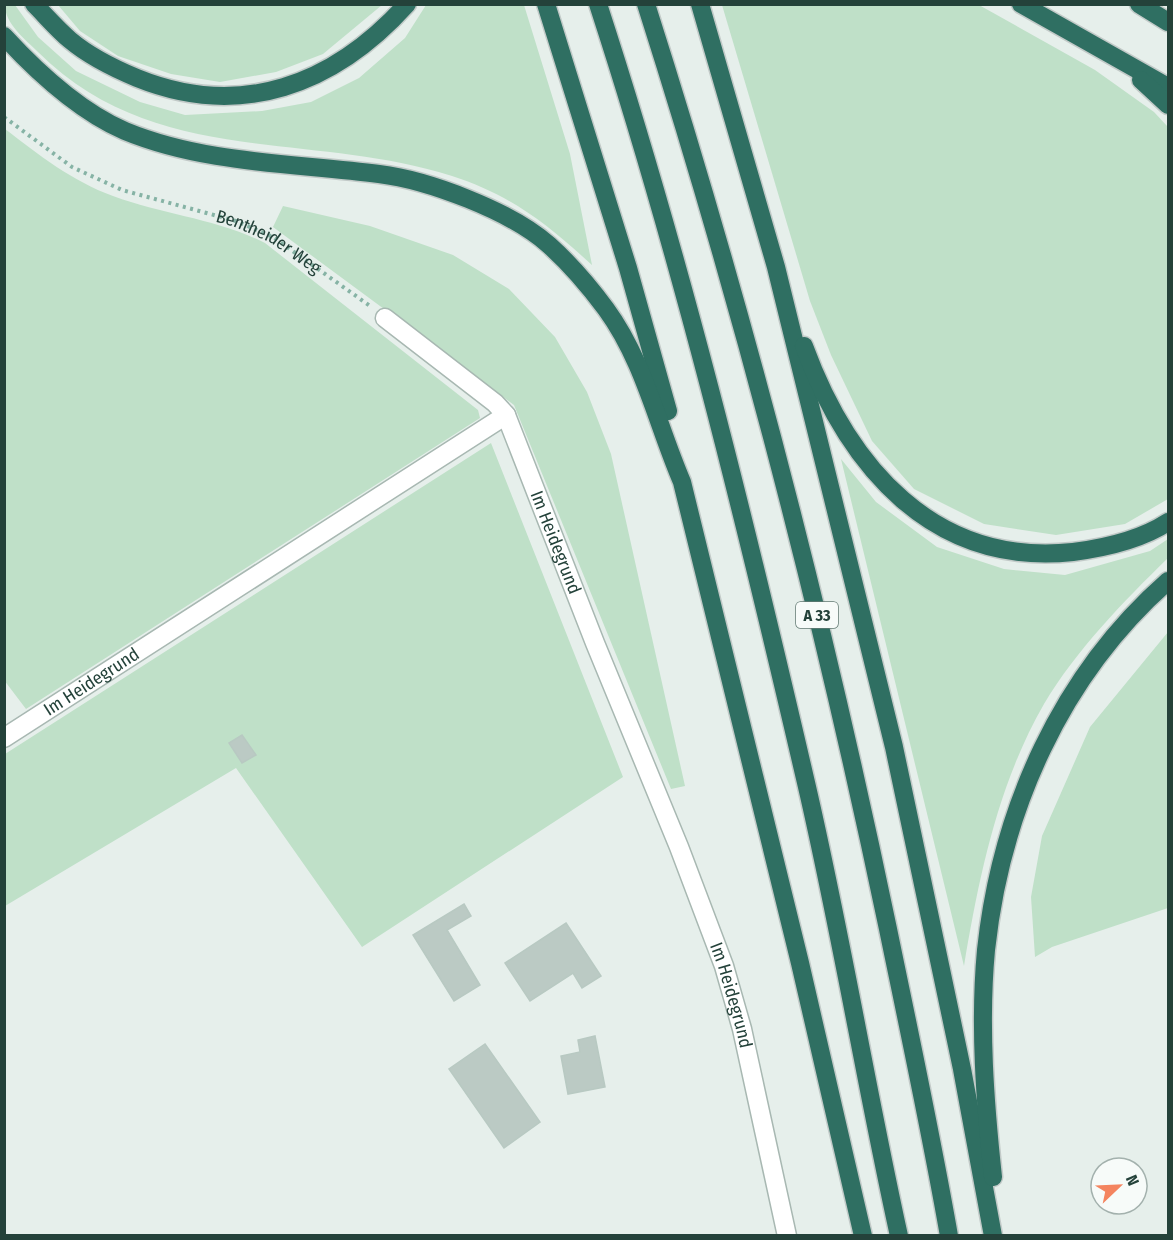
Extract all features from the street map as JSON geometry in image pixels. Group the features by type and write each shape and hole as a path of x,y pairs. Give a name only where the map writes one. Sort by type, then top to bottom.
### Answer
{"highway":[{"path":"34,4 70,40 112,68 151,84 192,95 234,97 278,90 316,76 350,57 384,30 407,4"},
{"path":"546,4 632,279 678,447 682,482 863,1236"},
{"name":"A 33","path":"598,4 684,299 805,776 899,1236"},
{"name":"A 33","path":"646,4 682,117 772,433 854,767 936,1159 949,1236"},
{"path":"700,4 776,267 894,747 962,1069 993,1236"},
{"path":"1021,4 1168,87"},
{"path":"1139,4 1168,22"},
{"path":"4,36 47,78 82,106 123,130 167,146 220,156 381,174 433,186 477,202 547,243 606,309 632,350 650,391 667,447 682,482"},
{"path":"1114,57 1168,105"},
{"path":"776,267 809,359 836,419 869,466 897,498 933,523 974,541 1011,550 1052,554 1096,549 1168,522"},
{"path":"998,1236 984,1042 986,951 1001,858 1027,779 1059,713 1123,625 1168,581"}],"street":[{"path":"385,318 495,403 506,415"},
{"name":"Im Heidegrund","path":"4,738 506,415 590,632 679,847 724,966 742,1029 787,1236"}],"path":[{"name":"Bentheider Weg","path":"4,117 72,167 122,190 236,221 273,237 385,318"}],"green space":[{"path":"5,4 15,5 38,37 76,71 140,102 185,115 262,111 311,102 359,78 405,38 426,5 524,5 570,154 592,265 527,212 492,192 452,176 398,162 235,141 183,131 132,114 84,89 38,52 12,24"},
{"path":"58,5 382,5 323,54 276,72 220,82 171,74 118,56 80,31"},
{"path":"722,5 979,5 1095,70 1154,112 1168,127 1168,499 1125,524 1056,535 984,524 914,489 872,441 831,355 810,301"},
{"path":"5,129 56,167 98,190 132,202 227,228 265,243 478,410 480,418 26,709 4,680"},
{"path":"283,206 370,226 453,255 509,289 555,337 587,392 611,454 685,786 671,789 514,405 273,227"},
{"path":"491,443 623,777 362,947 236,768 5,906 5,754"},
{"path":"841,459 876,502 937,547 1004,569 1065,575 1150,551 1168,539 1168,558 1086,645 1044,704 1028,735 1002,798 992,831 976,898 964,966"},
{"path":"1168,632 1168,908 1052,947 1035,957 1031,897 1042,836 1090,727"}],"building":[{"path":"242,735 256,755 242,763 229,743"},
{"path":"464,904 471,916 447,930 480,985 454,1001 413,935"},
{"path":"566,923 601,976 582,988 573,973 530,1001 505,963"},
{"path":"595,1036 605,1087 568,1094 561,1056 580,1052 578,1040"},
{"path":"485,1044 540,1122 504,1148 449,1069"}]}
